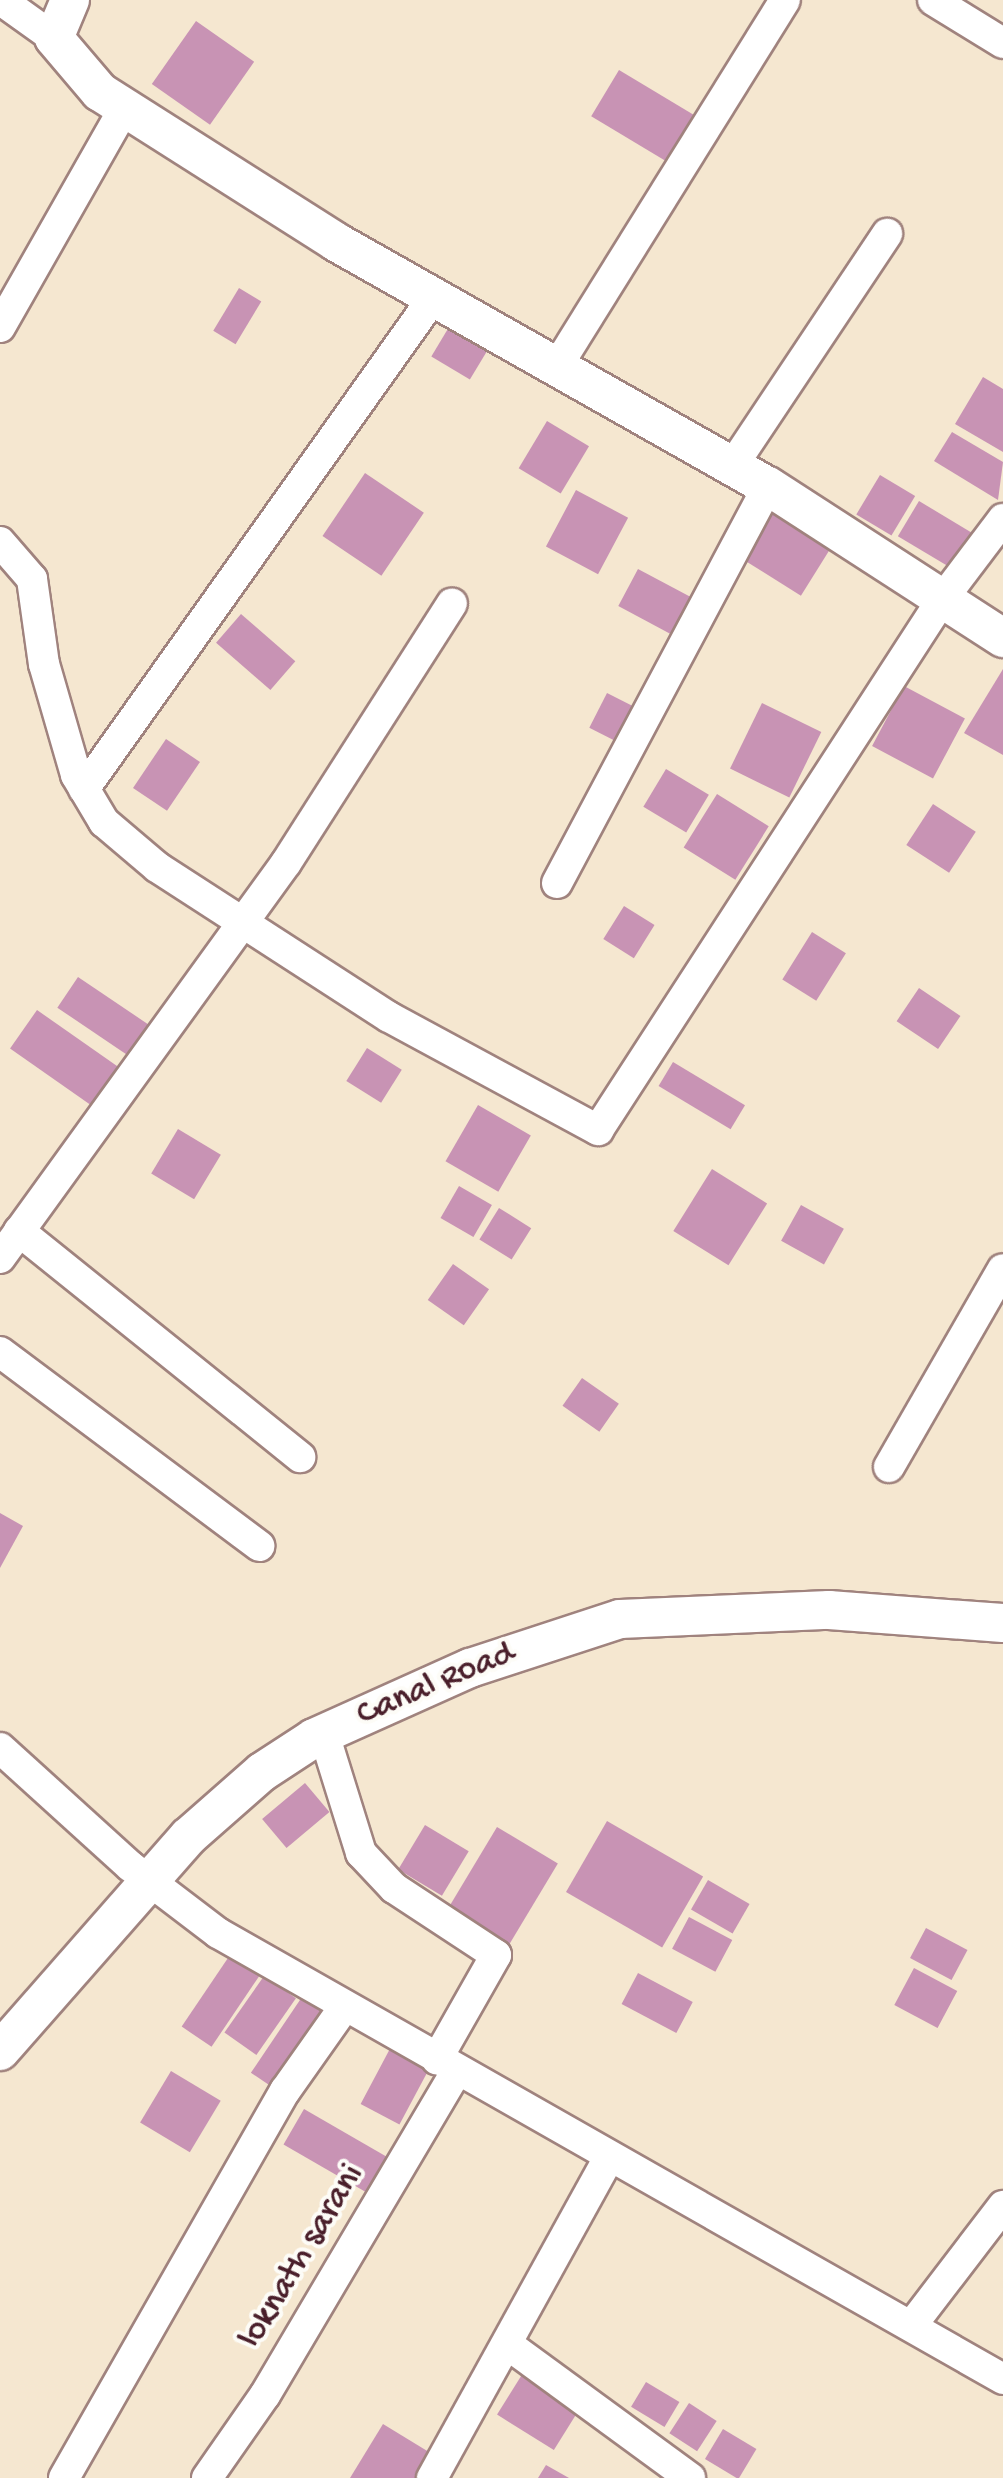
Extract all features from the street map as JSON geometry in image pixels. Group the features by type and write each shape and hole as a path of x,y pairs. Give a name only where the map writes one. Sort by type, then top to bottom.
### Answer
{"street":[{"path":"0,0 54,38 70,65 124,109 433,298 768,486 940,601 1003,638"},
{"path":"54,38 70,0"},
{"path":"556,368 786,0"},
{"path":"932,0 1003,43"},
{"path":"0,327 124,109"},
{"path":"733,465 887,234"},
{"path":"84,788 433,298"},
{"path":"557,882 768,486"},
{"path":"0,542 32,580 44,664 84,788 104,822 144,856 389,1017 598,1130 940,601 1003,519"},
{"path":"0,1258 338,788 452,603"},
{"path":"19,1230 300,1457"},
{"path":"890,1468 1003,1269"},
{"path":"0,1352 259,1546"},
{"name":"Canal Road","path":"0,2052 139,1874 222,1806 324,1734 470,1668 620,1619 829,1610 1003,1623"},
{"name":"loknath sarani","path":"207,2478 265,2395 447,2065 496,1955 394,1888 361,1852 324,1734"},
{"path":"0,1748 139,1874 218,1933 1003,2379"},
{"path":"64,2478 286,2091 344,2006"},
{"path":"432,2478 609,2158"},
{"path":"912,2325 1003,2206"},
{"path":"508,2344 690,2478"}],"building":[{"path":"196,21 254,62 210,125 152,84"},
{"path":"619,70 694,115 666,161 591,116"},
{"path":"239,288 261,301 236,344 213,331"},
{"path":"455,317 494,340 470,380 431,356"},
{"path":"983,377 1003,389 1003,452 955,424"},
{"path":"547,421 589,446 561,493 519,468"},
{"path":"952,432 1003,462 998,500 934,461"},
{"path":"365,473 424,513 381,576 323,536"},
{"path":"880,475 915,496 891,536 856,514"},
{"path":"576,490 628,518 598,574 546,547"},
{"path":"774,501 836,540 801,596 739,557"},
{"path":"919,501 975,534 954,570 898,536"},
{"path":"638,569 695,599 675,636 618,606"},
{"path":"241,614 295,661 270,690 216,643"},
{"path":"1003,669 1003,755 964,733"},
{"path":"904,686 965,718 933,778 872,746"},
{"path":"607,693 639,709 621,744 589,728"},
{"path":"762,703 821,732 789,798 730,769"},
{"path":"166,739 200,762 167,811 133,788"},
{"path":"666,769 709,795 686,832 643,807"},
{"path":"717,794 769,826 735,880 684,847"},
{"path":"933,804 976,832 949,873 906,845"},
{"path":"624,906 655,925 634,958 603,939"},
{"path":"812,932 846,953 816,1001 782,979"},
{"path":"78,977 151,1026 130,1057 57,1008"},
{"path":"919,988 960,1016 938,1049 897,1021"},
{"path":"37,1010 121,1069 94,1107 10,1049"},
{"path":"367,1048 402,1070 381,1103 346,1081"},
{"path":"673,1062 745,1105 731,1129 659,1086"},
{"path":"478,1105 531,1136 498,1192 446,1161"},
{"path":"178,1129 221,1155 194,1199 151,1174"},
{"path":"712,1169 767,1203 728,1265 673,1231"},
{"path":"459,1186 492,1205 473,1237 441,1218"},
{"path":"801,1205 844,1229 824,1265 781,1241"},
{"path":"499,1208 531,1228 512,1260 479,1239"},
{"path":"453,1264 489,1289 464,1325 428,1300"},
{"path":"582,1378 619,1404 599,1432 562,1406"},
{"path":"0,1513 23,1526 0,1568"},
{"path":"305,1783 329,1812 287,1848 262,1819"},
{"path":"607,1821 703,1876 662,1948 566,1892"},
{"path":"425,1825 469,1851 442,1896 398,1870"},
{"path":"497,1827 558,1864 505,1951 444,1914"},
{"path":"708,1880 750,1904 733,1933 691,1909"},
{"path":"689,1917 732,1940 715,1972 672,1949"},
{"path":"926,1928 967,1950 952,1980 910,1958"},
{"path":"232,1952 262,1972 212,2047 182,2027"},
{"path":"914,1968 957,1991 938,2028 894,2005"},
{"path":"638,1973 693,2002 676,2033 622,2004"},
{"path":"264,1976 296,1998 256,2055 224,2033"},
{"path":"304,1994 332,2013 279,2092 251,2073"},
{"path":"393,2043 432,2064 399,2125 361,2104"},
{"path":"171,2071 221,2101 190,2152 140,2122"},
{"path":"304,2109 395,2162 374,2197 284,2145"},
{"path":"523,2373 580,2409 554,2450 497,2415"},
{"path":"646,2382 679,2402 664,2427 631,2407"},
{"path":"689,2403 717,2421 697,2451 669,2433"},
{"path":"383,2424 442,2460 431,2478 350,2478"},
{"path":"723,2429 756,2449 739,2478 705,2459"},
{"path":"546,2465 569,2478 538,2478"}]}
